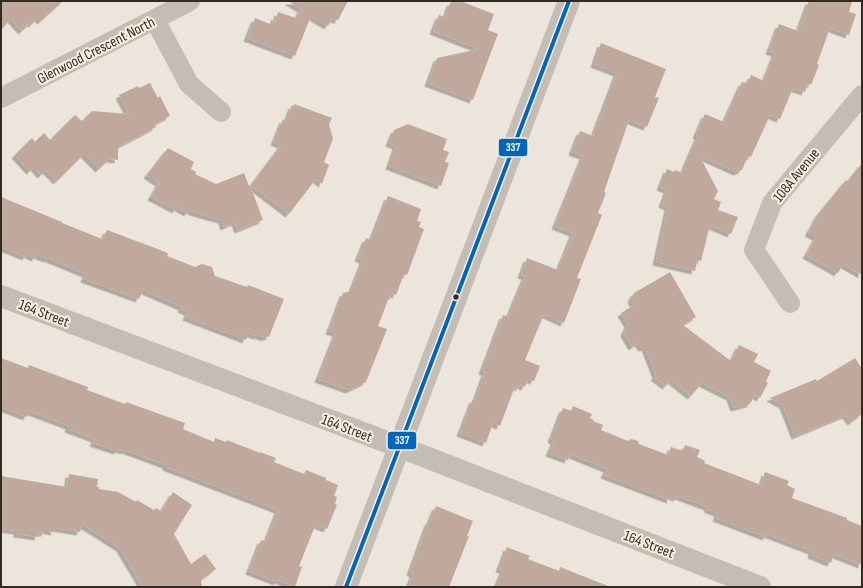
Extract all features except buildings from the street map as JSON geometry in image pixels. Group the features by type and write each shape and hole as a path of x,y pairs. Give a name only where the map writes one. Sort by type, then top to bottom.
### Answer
{"street":[{"name":"Glenwood Crescent North","path":"1,98 190,1"},
{"path":"346,587 569,1"},
{"path":"155,20 189,84 221,112"},
{"name":"108A Avenue","path":"790,303 754,250 772,203 862,95"},
{"name":"164 Street","path":"1,296 400,447 760,587"}],"transit line":[{"name":"337","path":"346,587 569,1"}]}
